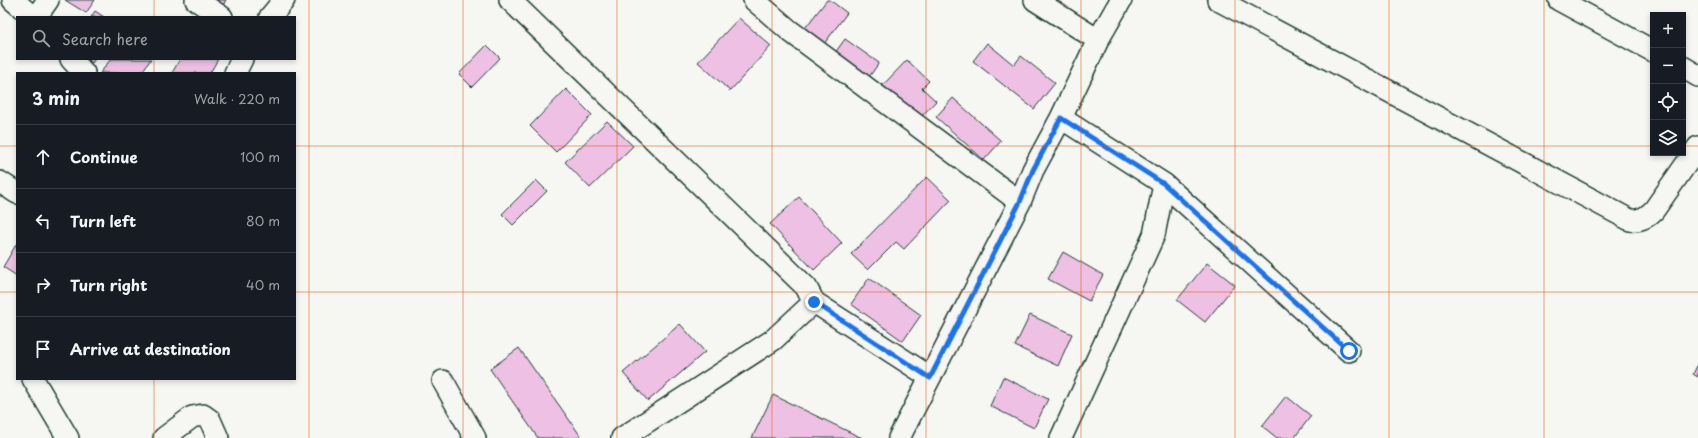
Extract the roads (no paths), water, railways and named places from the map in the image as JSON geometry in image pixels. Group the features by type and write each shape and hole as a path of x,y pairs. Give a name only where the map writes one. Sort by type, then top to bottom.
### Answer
{"street":[{"path":"13,0 32,16"},
{"path":"37,16 48,0"},
{"path":"196,0 220,16"},
{"path":"271,16 284,0"},
{"path":"510,0 806,288 814,302 930,378"},
{"path":"754,0 790,31 1020,202"},
{"path":"1035,0 1098,40"},
{"path":"899,438 1020,202 1033,170 1061,118 1098,40 1121,0"},
{"path":"1218,0 1630,220 1639,221 1648,216 1654,210 1698,147"},
{"path":"1559,0 1650,49"},
{"path":"72,60 83,72"},
{"path":"236,72 242,60"},
{"path":"1686,69 1698,76"},
{"path":"1061,118 1164,184 1349,351"},
{"path":"0,182 16,192"},
{"path":"1061,438 1154,235 1164,184"},
{"path":"622,438 773,340 814,302"},
{"path":"34,380 68,438"},
{"path":"443,381 475,438"},
{"path":"164,438 192,417 203,415 210,420 218,438"}]}
